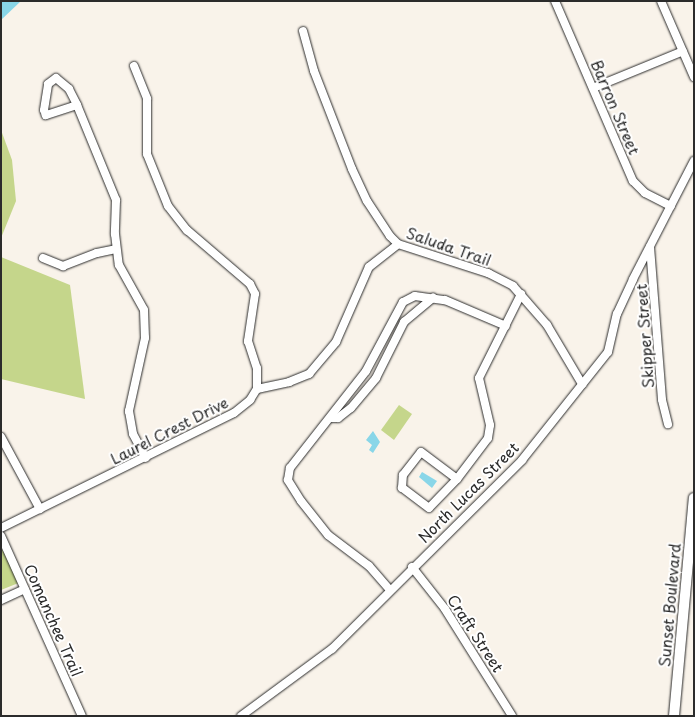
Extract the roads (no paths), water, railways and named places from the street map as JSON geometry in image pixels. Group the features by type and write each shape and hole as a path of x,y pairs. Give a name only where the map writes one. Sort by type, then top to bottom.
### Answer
{"main road":[{"name":"Sunset Boulevard","path":"674,716 694,498"}],"street":[{"name":"Barron Street","path":"555,1 633,182 645,193 671,206"},
{"path":"661,1 694,76"},
{"name":"Saluda Trail","path":"302,31 314,71 352,169 376,216 398,244 498,277 522,294 547,325 582,384"},
{"path":"593,88 683,51"},
{"path":"134,66 147,99 147,154 168,206 187,230 250,284 255,294 248,341 257,368 256,389 289,382 316,369 336,342 369,267 398,244"},
{"path":"77,105 46,115 44,110 51,79 56,78 65,85 77,105 114,194 116,250 122,270 140,299 146,316 145,338 129,411 133,434 146,458"},
{"name":"North Lucas Street","path":"241,716 332,649 412,567 522,460 608,352 617,314 694,161"},
{"name":"Skipper Street","path":"650,247 662,400 668,424"},
{"path":"43,258 62,266 97,253 116,250"},
{"path":"457,479 421,452 403,475 402,488 429,508 457,479 488,438 490,426 479,378 522,294"},
{"path":"390,590 369,566 328,535 290,486 288,474 296,457 331,418 370,366 403,302 415,296 445,300 506,326"},
{"path":"331,418 338,418 351,408 376,378 404,322 433,298"},
{"name":"Laurel Crest Drive","path":"1,528 234,413 250,400 256,389"},
{"path":"1,437 40,510"},
{"name":"Comanchee Trail","path":"1,536 82,716"},
{"name":"Craft Street","path":"412,567 445,609 512,716"},
{"path":"1,600 25,589"}],"water":[{"path":"1,1 21,1 1,20"},
{"path":"373,431 380,442 373,453 369,450 372,445 366,440"},
{"path":"422,472 437,481 432,488 419,477"}]}
